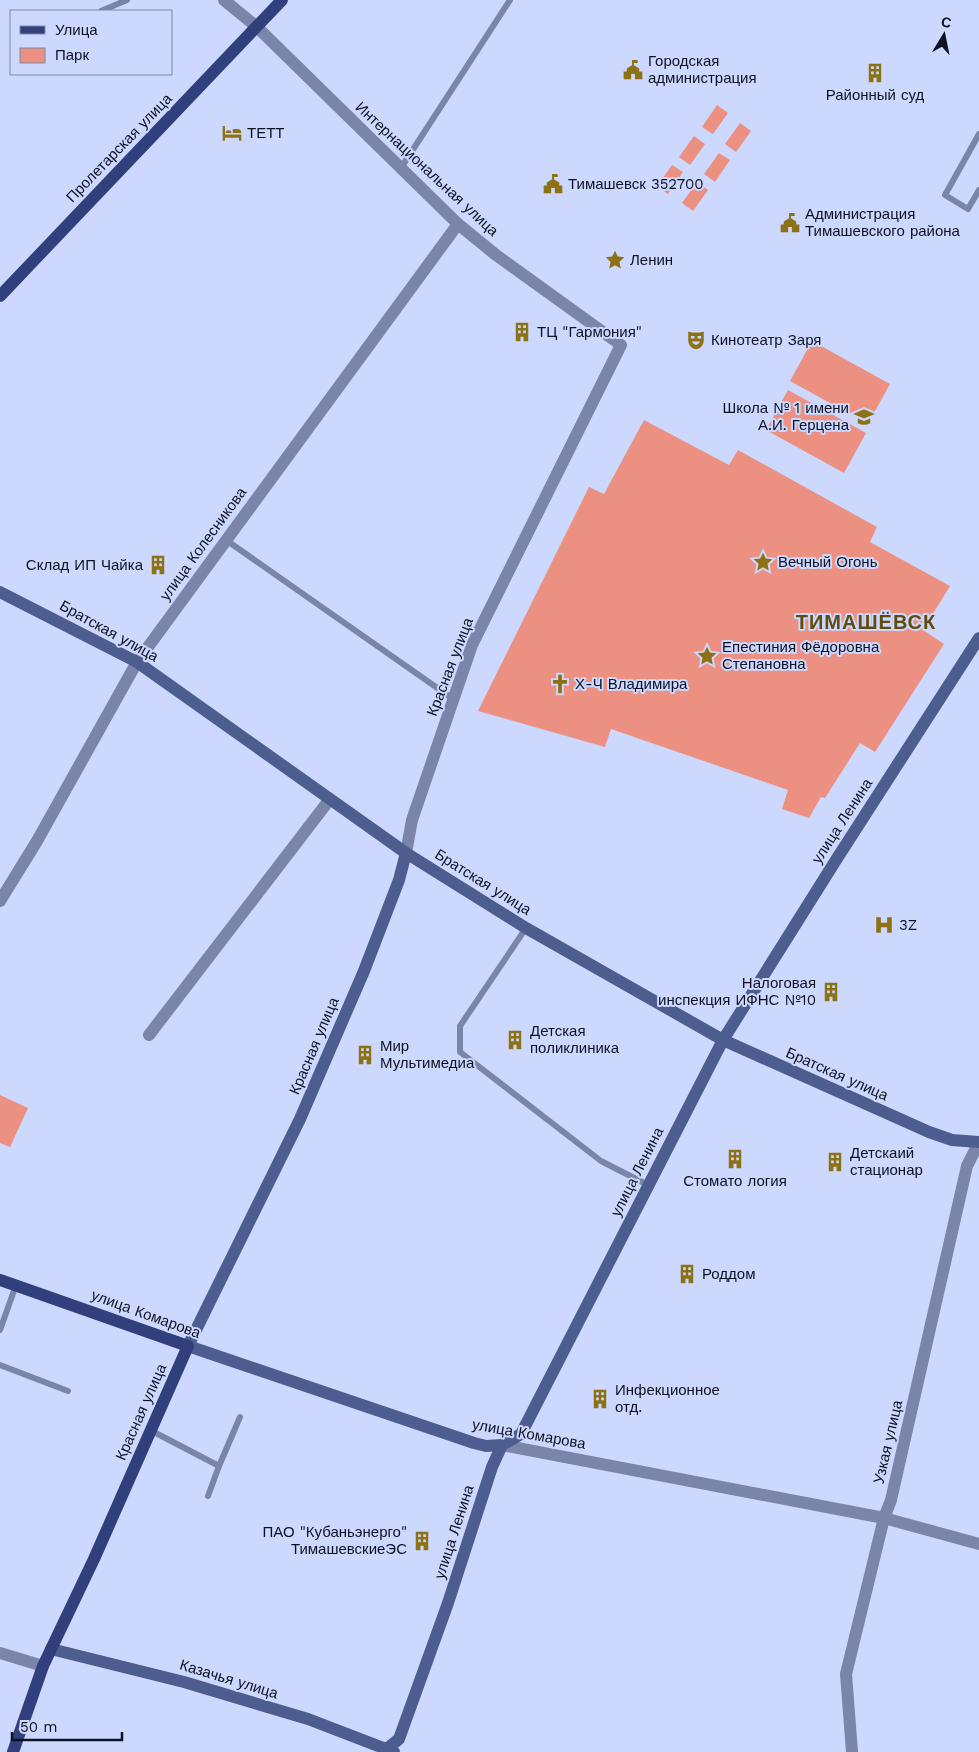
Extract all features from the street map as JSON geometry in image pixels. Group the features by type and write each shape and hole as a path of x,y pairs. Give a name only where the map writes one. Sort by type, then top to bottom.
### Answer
{"main road":[{"name":"Пролетарская улица","path":"0,296 282,0"},
{"name":"Братская улица","path":"0,592 137,662 406,853 526,928 723,1040 929,1132 952,1140 979,1142"},
{"name":"улица Ленина","path":"391,1750 399,1739 448,1603 492,1467 502,1445 521,1434 723,1040 979,638"},
{"name":"Красная улица","path":"13,1752 51,1649 188,1346 300,1119 364,971 399,880 406,853"},
{"name":"улица Комарова","path":"0,1280 480,1445 502,1445"},
{"name":"Казачья улица","path":"51,1649 184,1682 308,1720 391,1750"}],"street":[{"name":"Интернациональная улица","path":"224,0 257,28 458,224 496,255 622,345"},
{"name":"улица Колесникова","path":"0,901 37,841 137,662 458,224"},
{"name":"Красная улица","path":"406,853 412,820 472,645 622,345"},
{"path":"149,1035 330,799"},
{"name":"Узкая улица","path":"852,1752 846,1674 884,1518 891,1500 967,1166 979,1142"},
{"name":"улица Комарова","path":"502,1445 884,1518 979,1544"},
{"path":"0,1653 44,1666"}],"lane":[{"path":"103,10 127,0"},
{"path":"401,168 510,0"},
{"path":"979,134 945,195 968,209 979,190"},
{"path":"226,540 454,699"},
{"path":"526,928 460,1026 460,1052 601,1161 648,1185"},
{"path":"0,1330 16,1284"},
{"path":"0,1365 68,1391"},
{"path":"208,1496 240,1417"},
{"path":"150,1430 219,1466"}],"green space":[{"path":"717,105 728,113 713,134 702,127"},
{"path":"740,123 751,131 736,152 725,144"},
{"path":"694,136 705,144 690,165 679,157"},
{"path":"719,153 730,160 715,182 704,174"},
{"path":"672,165 683,172 668,194 657,186"},
{"path":"697,182 708,190 693,211 682,203"},
{"path":"812,341 890,384 868,424 790,381"},
{"path":"788,390 866,433 844,473 766,430"},
{"path":"644,420 729,465 738,450 877,527 870,542 950,586 923,630 944,644 875,752 860,743 825,798 821,797 809,818 782,809 788,790 611,729 605,747 478,711 589,487 604,494"},
{"path":"0,1095 28,1108 10,1147 0,1143"}],"place":[{"name":"Городская администрация","path":"633,70"},
{"name":"Районный суд","path":"875,73"},
{"name":"ТЕТТ","path":"232,133"},
{"name":"Тимашевск 352700","path":"553,184"},
{"name":"Администрация Тимашевского района","path":"790,223"},
{"name":"Ленин","path":"615,260"},
{"name":"ТЦ \"Гармония\"","path":"522,332"},
{"name":"Кинотеатр Заря","path":"696,340"},
{"name":"Школа № 1 имени А.И. Герцена","path":"864,417"},
{"name":"Вечный Огонь","path":"763,562"},
{"name":"Склад ИП Чайка","path":"158,565"},
{"name":"Епестиния Фёдоровна Степановна","path":"707,656"},
{"name":"Х-Ч Владимира","path":"560,684"},
{"name":"3Z","path":"884,925"},
{"name":"Налоговая инспекция ИФНС №10","path":"831,992"},
{"name":"Детская поликлиника","path":"515,1040"},
{"name":"Мир Мультимедиа","path":"365,1055"},
{"name":"Стомато логия","path":"735,1159"},
{"name":"Детскаий стационар","path":"835,1162"},
{"name":"Роддом","path":"687,1274"},
{"name":"Инфекционное отд.","path":"600,1399"},
{"name":"ПАО \"Кубаньэнерго\" ТимашевскиеЭС","path":"422,1541"}],"district":[{"name":"ТИМАШЁВСК","path":"866,622"}]}
